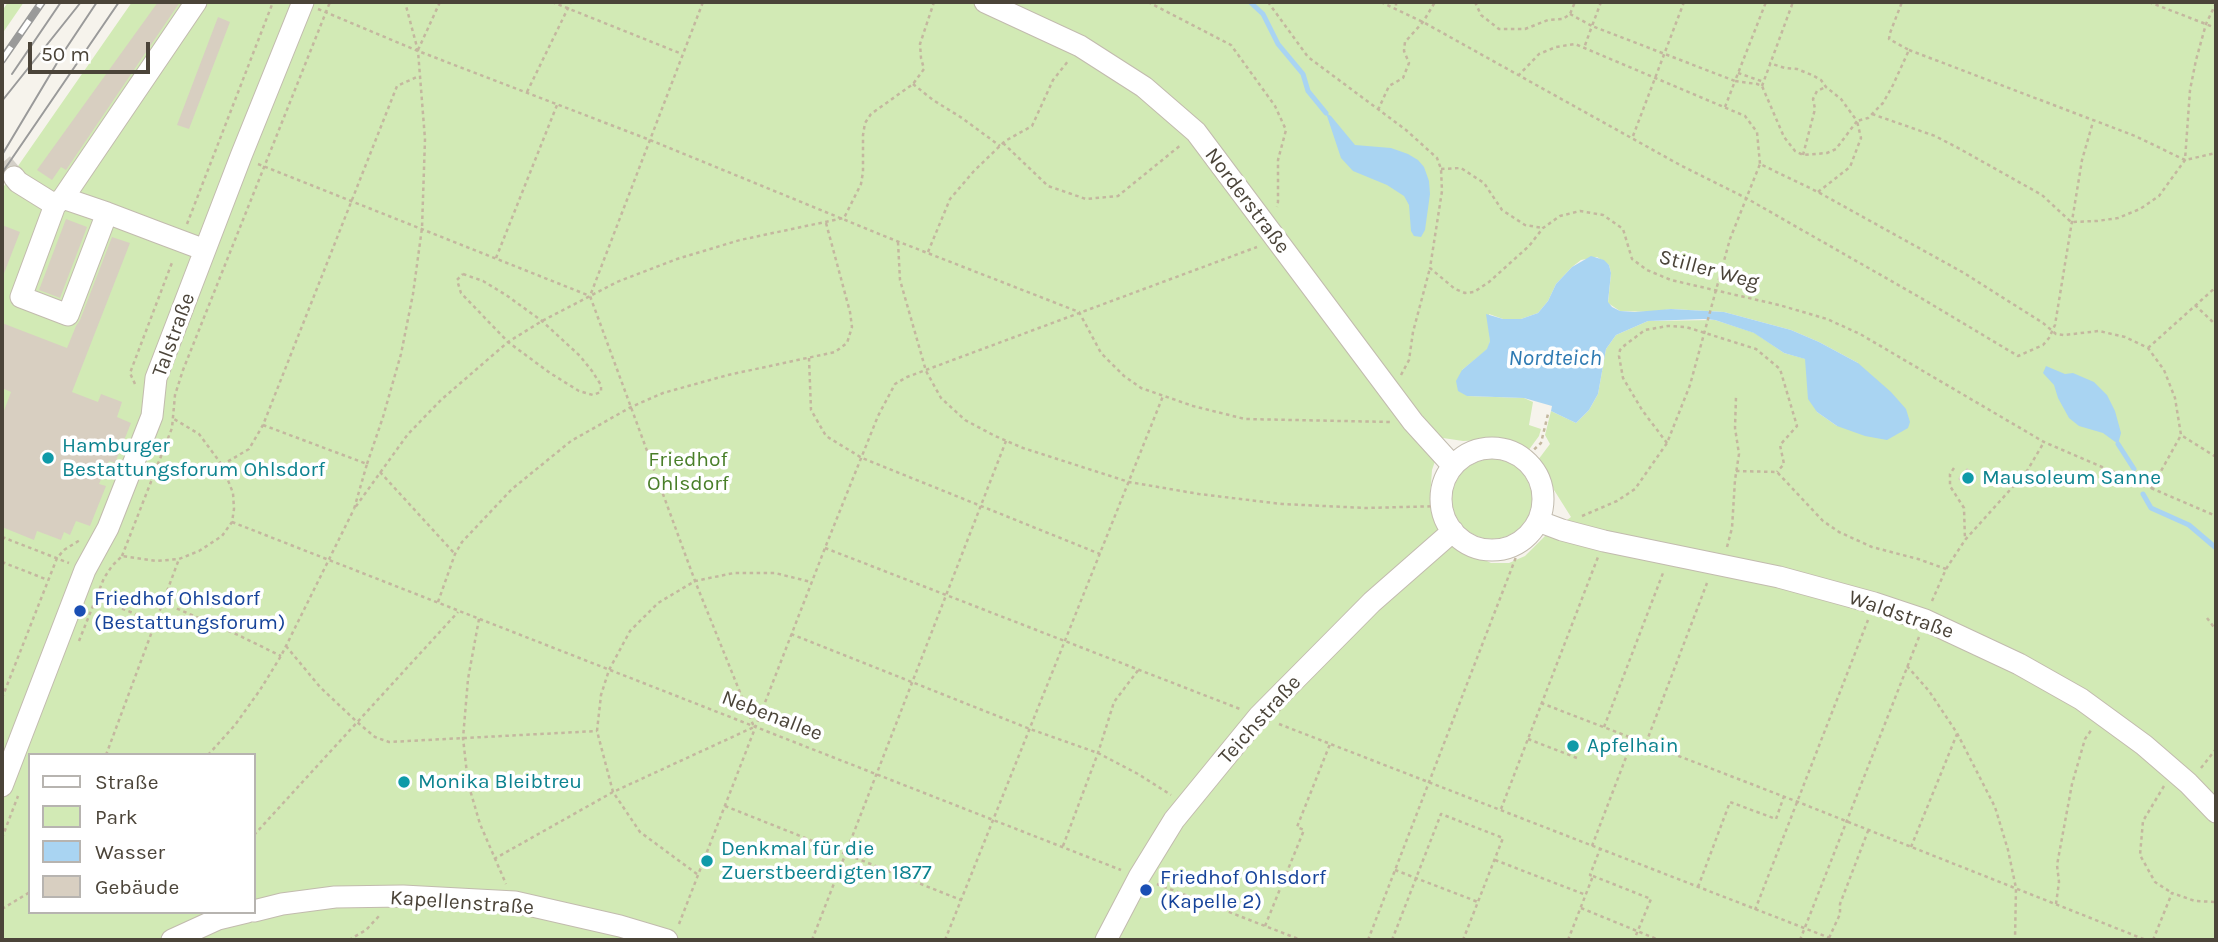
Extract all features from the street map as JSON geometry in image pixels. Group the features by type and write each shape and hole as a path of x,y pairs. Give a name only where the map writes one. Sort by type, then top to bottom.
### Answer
{"street":[{"path":"107,214 68,315 21,297 59,201 196,2"},
{"name":"Talstraße","path":"11,788 95,574 108,528 152,416 156,378 303,2"},
{"name":"Norderstraße","path":"985,2 1080,46 1144,87 1196,132 1413,422 1453,466"},
{"path":"14,177 18,182 59,201 107,214 205,250"},
{"path":"1480,449 1503,449 1524,459 1534,469 1543,494 1538,521 1523,539 1511,546 1484,549 1462,539 1448,523 1442,506 1443,484 1453,466 1465,455 1480,449"},
{"name":"Waldstraße","path":"1538,521 1604,541 1719,564 1874,603 1925,620 2020,664 2081,699 2182,778 2216,812"},
{"name":"Teichstraße","path":"1106,940 1139,877 1174,820 1259,716 1372,602 1453,531"},
{"name":"Kapellenstraße","path":"256,910 335,897 403,896 515,902 672,935"},
{"path":"172,940 218,919 239,914"}],"path":[{"path":"135,384 130,373 272,2"},
{"path":"303,2 418,51 650,140 898,242 1079,312 1101,353 1140,388 1245,419 1413,422"},
{"path":"2,537 95,574 112,566 122,556 174,419 175,396 183,370 330,2"},
{"path":"354,509 401,354 422,228 425,139 418,51 405,2"},
{"path":"418,51 440,2"},
{"path":"552,2 682,54"},
{"path":"527,92 571,2"},
{"path":"703,2 590,296 695,581 754,727"},
{"path":"844,218 861,184 865,123 871,114 912,84 924,69 920,44 934,2"},
{"path":"672,935 878,416 895,384 1273,235 1279,202 1278,160 1286,130 1275,106 1231,45 1147,2"},
{"path":"1268,2 1308,57 1406,130 1437,158 1441,169 1442,191 1430,268 1413,331 1409,360 1391,391"},
{"path":"1381,2 1423,22 1680,165 1746,198 2018,356 2043,345 2049,338 2057,316 2082,160 2093,121"},
{"path":"1396,2 1396,9"},
{"path":"1378,110 1390,86 1403,78 1409,63 1404,51 1405,42 1423,22 1435,2"},
{"path":"1477,3 1481,15 1499,29 1525,29 1548,20 1563,19 1570,14 1576,2"},
{"path":"1584,48 1601,2"},
{"path":"1632,137 1684,2"},
{"path":"1725,107 1766,2"},
{"path":"1793,2 1763,84 1784,137 1795,151 1803,155 1827,153 1836,149 1857,121 1868,118 1882,103 1893,85 1909,50"},
{"path":"1902,2 1889,39 1909,50 2135,136 2185,160 2216,153"},
{"path":"2148,2 2216,28"},
{"path":"1872,114 1935,136 1960,149 2042,195 2071,222 2096,222 2118,218 2140,209 2160,196 2185,160 2190,90 2206,24 2216,3"},
{"path":"1570,14 1592,26 1735,81 1763,84"},
{"path":"1518,75 1539,54 1556,47 1575,44 1745,116 1758,132 1760,164 1730,239 1690,385 1667,443 1635,489 1562,530"},
{"path":"928,252 950,200 974,171 1001,145 1032,126 1053,80 1080,46"},
{"path":"1769,64 1797,69 1821,80 1841,99 1857,121 1861,138 1854,160 1850,167 1818,192"},
{"path":"1738,73 1763,84"},
{"path":"222,465 249,449 263,425 397,86 420,75"},
{"path":"912,84 1001,145 1048,186 1086,199 1118,196 1196,132"},
{"path":"1803,155 1815,109 1813,99 1817,91 1826,87"},
{"path":"495,258 557,105"},
{"path":"241,156 590,296"},
{"path":"1760,164 1818,192 1964,273 2056,334 2099,331 2125,337 2148,348 2164,370 2175,398 2180,435 2151,489"},
{"path":"1441,169 1461,168 1484,183 1502,210 1525,225 1543,228"},
{"name":"Stiller Weg","path":"1430,268 1455,289 1465,293 1474,292 1512,263 1543,228 1560,216 1580,211 1603,215 1623,229 1630,245 1632,259 1647,270 1671,280 1827,319 1860,334 2044,442 2216,516"},
{"path":"210,753 254,699 281,656 354,509 408,434 475,369 508,342 542,321 617,282 677,259 740,240 844,218"},
{"path":"438,602 462,542 512,489 571,441 631,407 663,393 728,374 835,352 847,343 852,327 850,312 826,221"},
{"path":"898,242 900,280 926,371 941,398 965,420 1006,441 1129,482 1199,494 1282,504 1366,508 1442,506"},
{"path":"470,275 482,281 542,321 580,356 601,385 601,392 593,395 579,391 508,342 461,293 457,283 459,276 470,275"},
{"path":"2148,348 2216,287"},
{"path":"2195,305 2216,325"},
{"path":"1667,443 1642,410 1623,378 1620,350 1645,330 1654,327 1686,327 1756,349 1780,369 1797,426 1780,445 1784,464 1777,472"},
{"path":"809,358 811,410 826,436 862,457 1100,554"},
{"path":"945,940 1163,396"},
{"path":"1646,743 1732,528 1739,454 1735,428 1736,397"},
{"path":"1524,459 1541,443 1548,414"},
{"path":"122,556 156,561 179,559 199,551 222,536 232,522 233,493 222,465 199,434 174,419"},
{"path":"263,425 367,464"},
{"path":"2180,435 2216,457"},
{"path":"812,940 1006,441"},
{"path":"1800,940 1946,569 1965,540 2028,471 2044,442"},
{"path":"1954,468 1950,474 1950,486 1964,508 1965,540"},
{"path":"1736,471 1777,472 1823,521 1839,532 1872,547 1946,569"},
{"path":"380,472 455,554"},
{"name":"Nebenallee","path":"232,522 1301,940"},
{"path":"2,698 57,558 64,550 92,533 108,528"},
{"path":"1368,940 1523,539"},
{"path":"1501,810 1604,541"},
{"path":"825,548 1835,940"},
{"path":"1604,727 1671,554"},
{"path":"107,753 179,559"},
{"path":"2,562 48,580"},
{"path":"697,874 640,832 613,792 597,731 601,695 609,670 630,631 658,603 695,581 734,573 775,573 812,582"},
{"path":"96,598 156,622"},
{"path":"164,603 281,656"},
{"path":"1755,909 1874,603"},
{"path":"256,833 458,612"},
{"path":"2207,618 2216,630"},
{"path":"479,619 468,679 463,738 468,783 480,824 515,902"},
{"path":"791,634 1098,754 1138,774 1186,805"},
{"path":"286,646 320,687 357,722 375,737 389,742 597,731"},
{"path":"1908,666 1929,691 1957,733 1995,807 2016,888 2015,940"},
{"path":"1063,846 1098,754 1114,702 1139,669"},
{"path":"1541,703 2146,940"},
{"path":"2056,904 2059,882 2057,865 2072,783 2085,739 2102,714"},
{"path":"494,859 613,792 754,727"},
{"path":"1911,847 1957,733"},
{"path":"1528,738 1577,758"},
{"path":"1592,846 1633,739"},
{"path":"1265,926 1304,830 1297,827 1330,744"},
{"path":"2216,749 2182,778 2160,791 2143,821 2140,855 2155,882 2172,893 2195,901 2216,902"},
{"path":"2,838 11,788"},
{"path":"1698,887 1730,802 1776,819 1784,796"},
{"path":"725,806 961,900"},
{"path":"1392,940 1441,814 1503,838 1463,940"},
{"path":"1829,938 1840,914 1839,904 1868,831"},
{"path":"1600,849 1590,875 1651,899 1634,940"},
{"path":"1495,860 1586,895"},
{"path":"1395,870 1478,902"},
{"path":"1568,940 1593,876"},
{"path":"2,909 28,893"},
{"path":"2152,940 2172,893"},
{"path":"1581,908 1659,940"},
{"path":"349,940 366,930 380,915"}],"green space":[{"path":"8,2 24,2 2,34 2,11"},
{"name":"Friedhof Ohlsdorf","path":"132,2 2216,2 2216,940 2,940 2,189","holes":["1597,257 1609,265 1611,273 1608,303 1620,311 1652,312 1671,309 1724,312 1791,330 1858,363 1837,426 1817,412 1806,370 1806,359 1784,353 1755,333 1715,320 1648,321 1616,335 1606,349 1598,394 1589,410 1576,423 1551,411 1545,435 1550,444 1538,460 1571,517 1545,536 1525,556 1509,563 1491,563 1456,546 1435,516 1430,498 1432,470 1443,438 1463,441 1504,439 1528,451 1541,429 1529,425 1533,402 1524,398 1467,396 1462,370 1488,349 1489,314 1503,319 1521,319 1538,313 1548,301 1556,284 1581,260"]},
{"path":"1492,459 1507,462 1520,471 1529,484 1532,499 1529,514 1520,527 1507,536 1492,539 1477,536 1464,527 1455,514 1452,499 1455,484 1464,471 1477,462"}],"water":[{"path":"1326,113 1355,145 1391,148 1408,154 1424,167 1430,194 1425,230 1421,237 1414,236 1411,231 1409,205 1404,196 1387,185 1353,171 1341,158"},
{"name":"Nordteich","path":"1591,256 1604,260 1609,265 1611,273 1608,302 1612,307 1620,311 1635,312 1671,309 1724,312 1791,330 1858,363 1906,409 1910,422 1908,428 1887,440 1837,426 1817,412 1808,399 1805,359 1784,353 1754,333 1704,319 1648,321 1616,335 1606,349 1598,394 1589,410 1576,423 1551,411 1552,406 1524,398 1467,396 1458,391 1456,381 1462,370 1487,349 1490,341 1486,314 1503,319 1521,319 1538,313 1548,301 1556,284 1572,267"},
{"path":"2046,366 2094,382 2107,395 2121,433 2118,444 2103,433 2079,426 2069,418 2054,385 2043,373"}],"building":[{"path":"158,2 180,2 66,170 61,167 52,180 37,170"},
{"path":"218,17 230,22 189,129 177,125"},
{"path":"66,219 87,227 60,298 39,290"},
{"path":"2,225 20,232 3,276 2,276"},
{"path":"112,237 130,243 72,392 98,402 101,394 122,402 117,417 131,423 115,463 109,461 99,484 106,486 90,526 76,521 70,535 64,532 61,540 37,531 34,540 2,527 2,416 11,392 2,388 2,323 67,348"},
{"name":"Mausoleum Sanne","path":"1967,468 1977,477 1969,487 1958,479"}],"waterway":[{"path":"1250,2 1263,14 1278,44 1303,74 1308,91 1326,113"},
{"path":"2118,444 2134,469"},
{"path":"2143,494 2151,508 2189,525 2216,548"}],"tunnel":[{"path":"2,163 14,177"}],"tram line":[{"path":"12,74 61,2"},
{"path":"2,101 81,2"},
{"path":"2,155 97,2"},
{"path":"2,173 119,2"}],"railway":[{"path":"2,60 42,2"}],"place":[{"name":"Hamburger Bestattungsforum Ohlsdorf","path":"48,458"},
{"name":"Mausoleum Sanne","path":"1968,478"},
{"name":"Friedhof Ohlsdorf (Bestattungsforum)","path":"80,611"},
{"name":"Apfelhain","path":"1573,746"},
{"name":"Monika Bleibtreu","path":"404,782"},
{"name":"Denkmal für die Zuerstbeerdigten 1877","path":"707,861"},
{"name":"Friedhof Ohlsdorf (Kapelle 2)","path":"1146,890"}]}
